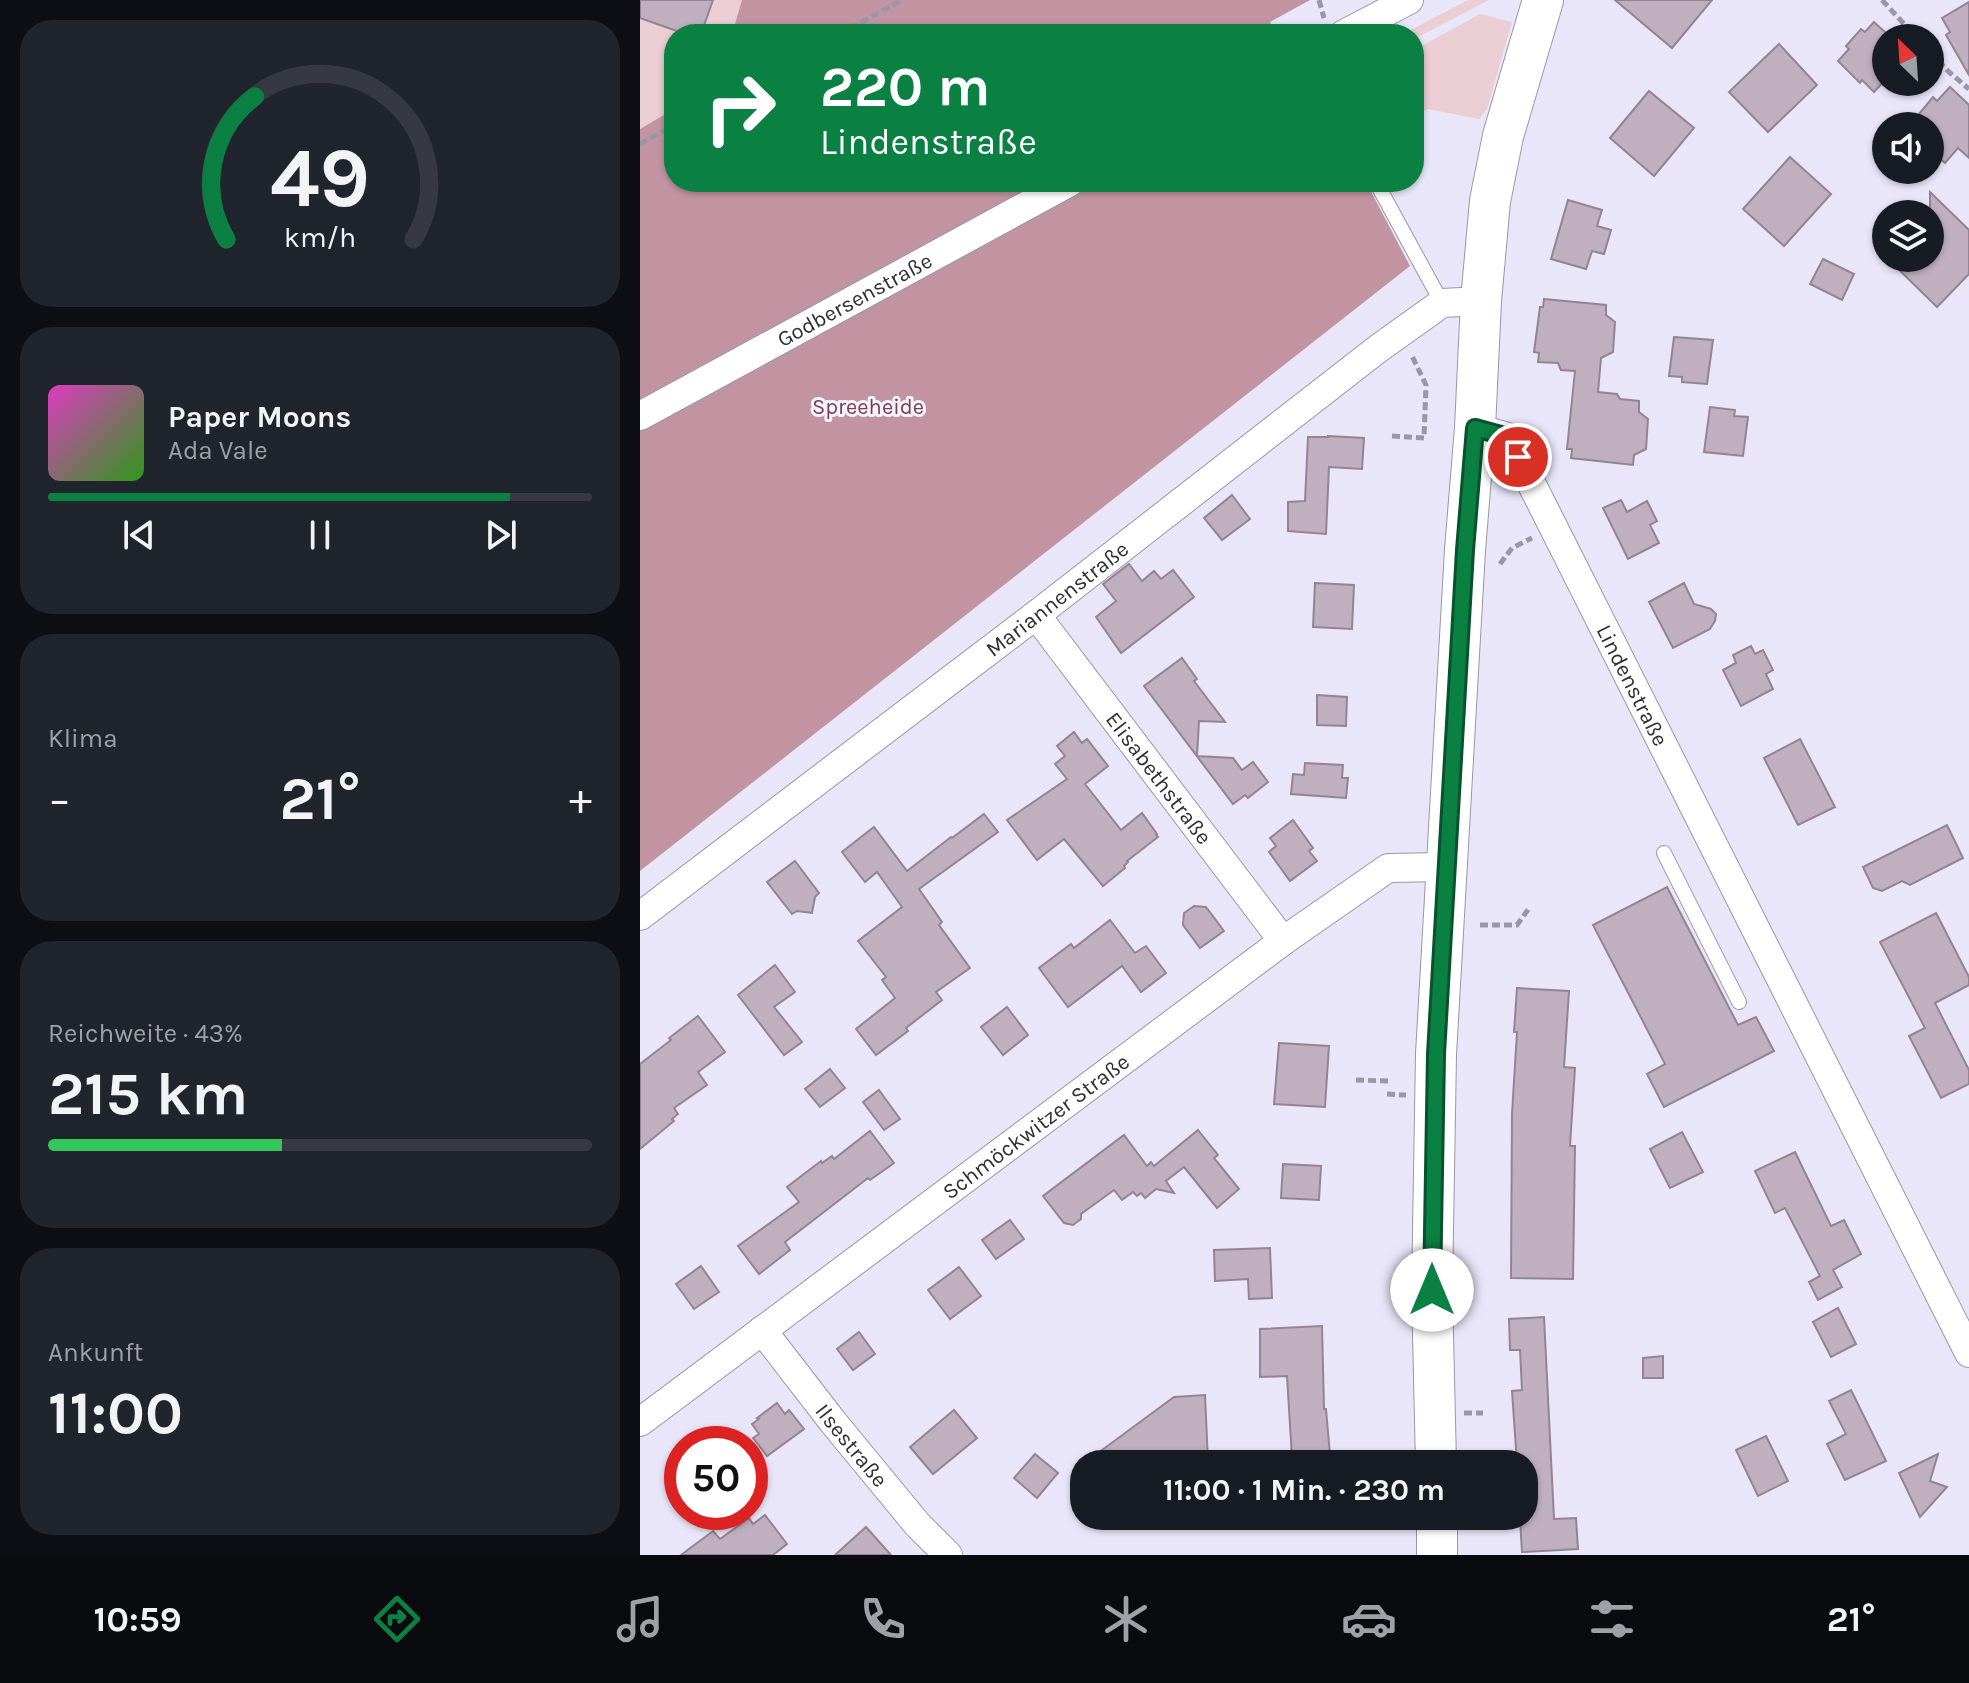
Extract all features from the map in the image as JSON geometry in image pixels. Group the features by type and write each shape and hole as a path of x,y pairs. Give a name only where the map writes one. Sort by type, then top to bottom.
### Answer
{"main road":[{"path":"1436,1450 1432,1309 1436,1054 1475,428 1461,302 1487,223 1503,136 1543,0"},
{"path":"1437,1530 1437,1555"}],"street":[{"path":"1363,24 1409,0"},
{"name":"Godbersenstraße","path":"640,416 1052,192"},
{"name":"Mariannenstraße","path":"640,916 1399,334 1461,302"},
{"name":"Lindenstraße","path":"1475,428 1508,437 1969,1353"},
{"name":"Elisabethstraße","path":"1036,615 1283,941"},
{"name":"Schmöckwitzer Straße","path":"640,1422 1283,941 1388,868 1446,867"},
{"name":"Ilsestraße","path":"762,1330 917,1524 948,1555"}],"lane":[{"path":"1383,192 1461,302"},
{"path":"1664,853 1739,1002"}],"path":[{"path":"858,24 902,0"},
{"path":"1882,0 1904,24"},
{"path":"1944,67 1969,89"},
{"path":"640,144 664,131"},
{"path":"1392,436 1424,438 1426,385 1399,334"},
{"path":"1480,925 1517,925 1530,907"},
{"path":"1356,1080 1388,1081"},
{"path":"1463,1413 1483,1413"}],"shaded area":[{"path":"640,0 742,0 735,24 664,24 664,115 640,129"},
{"path":"1468,0 1489,0 1424,34 1422,24"},
{"path":"1480,14 1512,22 1487,109 1479,119 1428,109 1424,111 1424,45"}],"green space":[{"path":"742,0 1310,0 1271,24 735,24"},
{"name":"Spreeheide","path":"664,115 664,192 1371,192 1410,266 640,871 640,129"}],"building":[{"path":"640,0 713,0 705,24 664,24 664,27 640,18"},
{"path":"1615,0 1712,0 1672,48"},
{"path":"1969,2 1969,75 1946,35 1950,32 1942,18"},
{"path":"1872,24 1872,90 1862,80 1860,83 1838,61 1861,29 1865,32"},
{"path":"1779,44 1817,85 1768,132 1729,92"},
{"path":"1950,87 1969,105 1969,158 1958,148 1945,163 1944,112 1921,112 1933,97 1937,101"},
{"path":"1649,91 1694,128 1654,176 1610,138"},
{"path":"1790,157 1831,194 1784,246 1743,209"},
{"path":"1568,200 1602,210 1597,226 1611,230 1604,254 1592,251 1586,269 1551,259"},
{"path":"1944,206 1969,230 1969,274 1937,307 1901,272 1944,272"},
{"path":"1823,259 1854,274 1842,300 1810,284"},
{"path":"1544,299 1606,305 1606,315 1615,322 1613,352 1601,358 1598,392 1639,401 1639,412 1648,419 1646,449 1634,455 1633,465 1571,458 1572,449 1567,449 1575,371 1561,370 1558,363 1538,362 1539,353 1534,352 1540,307 1543,307"},
{"path":"1674,337 1713,340 1707,384 1682,382 1682,377 1669,376"},
{"path":"1710,407 1735,410 1734,416 1748,417 1743,456 1704,452"},
{"path":"1308,437 1364,438 1362,469 1329,467 1326,534 1288,531 1288,502 1305,501"},
{"path":"1232,495 1250,519 1222,540 1204,518"},
{"path":"1621,500 1627,512 1647,501 1657,521 1650,525 1659,543 1628,559 1603,508"},
{"path":"1129,564 1142,581 1154,571 1161,579 1173,570 1194,597 1121,653 1096,617 1116,601 1103,584"},
{"path":"1315,583 1354,585 1352,629 1313,627"},
{"path":"1684,583 1694,604 1711,609 1716,614 1715,621 1710,629 1673,648 1649,602"},
{"path":"1751,646 1755,654 1763,650 1773,670 1766,674 1773,689 1741,706 1723,670 1736,663 1733,655"},
{"path":"1182,658 1197,679 1194,681 1225,722 1199,721 1197,756 1233,758 1242,770 1253,762 1268,782 1248,798 1245,795 1233,804 1144,686"},
{"path":"1317,695 1347,697 1346,726 1317,725"},
{"path":"1074,732 1082,743 1087,739 1108,766 1085,784 1121,830 1142,813 1158,837 1127,861 1125,868 1103,886 1064,839 1037,860 1007,820 1067,779 1055,764 1065,756 1057,746"},
{"path":"1800,739 1835,807 1798,825 1764,758"},
{"path":"1305,763 1343,765 1342,778 1348,778 1346,798 1291,794 1293,774 1304,775"},
{"path":"984,814 998,832 919,889 942,922 939,925 970,968 936,992 942,1000 876,1055 856,1029 895,998 882,980 886,977 858,941 902,907 877,872 865,882 842,852 874,827 907,871"},
{"path":"1293,820 1313,848 1309,851 1317,861 1290,881 1269,852 1276,846 1270,838"},
{"path":"1947,825 1963,858 1910,885 1902,881 1882,891 1873,888 1863,867"},
{"path":"795,861 819,893 815,897 812,913 797,911 792,914 767,882"},
{"path":"1667,887 1738,1025 1756,1017 1774,1051 1664,1107 1647,1074 1665,1064 1593,925"},
{"path":"1194,906 1206,907 1224,931 1200,948 1183,925 1184,913"},
{"path":"1936,913 1969,977 1969,985 1935,1003 1969,1070 1969,1084 1941,1098 1909,1036 1925,1028 1880,942"},
{"path":"1110,920 1135,953 1146,946 1166,973 1141,992 1122,966 1068,1007 1039,968 1071,944 1074,948"},
{"path":"775,965 795,992 774,1007 802,1042 784,1055 738,995"},
{"path":"1517,988 1569,991 1564,1067 1575,1068 1570,1146 1575,1146 1573,1279 1511,1278"},
{"path":"1007,1007 1028,1035 1003,1055 981,1027"},
{"path":"698,1016 725,1052 698,1072 707,1085 674,1108 678,1114 672,1119 674,1121 640,1149 640,1064"},
{"path":"1279,1043 1329,1046 1325,1107 1274,1104"},
{"path":"830,1069 845,1088 820,1107 805,1089"},
{"path":"879,1090 900,1119 884,1130 863,1102"},
{"path":"1198,1130 1218,1155 1214,1158 1239,1189 1217,1208 1184,1167 1166,1181 1174,1193 1156,1189 1145,1198 1141,1193 1137,1196 1133,1192 1122,1200 1114,1190 1081,1214 1081,1219 1073,1225 1064,1223 1043,1196 1124,1135 1147,1166 1151,1162 1154,1166"},
{"path":"870,1131 894,1163 870,1180 868,1178 785,1242 790,1250 759,1274 738,1246 799,1202 787,1187 821,1161 832,1156 834,1159"},
{"path":"1682,1132 1703,1172 1670,1188 1650,1149"},
{"path":"1795,1152 1831,1226 1844,1220 1861,1254 1833,1270 1842,1287 1818,1300 1809,1282 1820,1276 1785,1208 1775,1213 1755,1171"},
{"path":"1283,1164 1321,1166 1319,1200 1281,1198"},
{"path":"1010,1220 1024,1239 996,1259 982,1240"},
{"path":"1270,1248 1272,1298 1249,1299 1248,1279 1215,1281 1214,1250"},
{"path":"701,1266 719,1292 694,1309 676,1284"},
{"path":"959,1267 981,1296 950,1319 928,1290"},
{"path":"1838,1308 1856,1344 1831,1357 1813,1322"},
{"path":"1544,1317 1554,1519 1576,1518 1578,1549 1522,1552 1521,1530 1538,1530 1538,1450 1516,1450 1512,1391 1522,1390 1520,1350 1510,1350 1509,1319"},
{"path":"1322,1326 1324,1409 1330,1450 1292,1450 1287,1376 1260,1377 1260,1329"},
{"path":"859,1332 875,1354 853,1370 837,1349"},
{"path":"1663,1356 1663,1378 1643,1378 1643,1358"},
{"path":"1851,1390 1886,1461 1845,1480 1827,1444 1846,1434 1829,1401"},
{"path":"1205,1395 1208,1450 1102,1450 1174,1397"},
{"path":"777,1403 785,1414 789,1410 804,1429 768,1455 768,1426 753,1426 757,1418"},
{"path":"954,1410 977,1438 933,1474 910,1447"},
{"path":"1766,1436 1788,1481 1758,1496 1736,1450"},
{"path":"1035,1454 1058,1473 1037,1498 1014,1478"},
{"path":"1938,1454 1930,1481 1947,1487 1920,1517 1899,1473"},
{"path":"768,1519 787,1544 773,1555 681,1555 713,1531 720,1539 732,1530 768,1530"},
{"path":"866,1527 891,1555 835,1555"}],"route":[{"path":"1432,1290 1436,1054 1475,428 1508,437 1518,457"}]}
